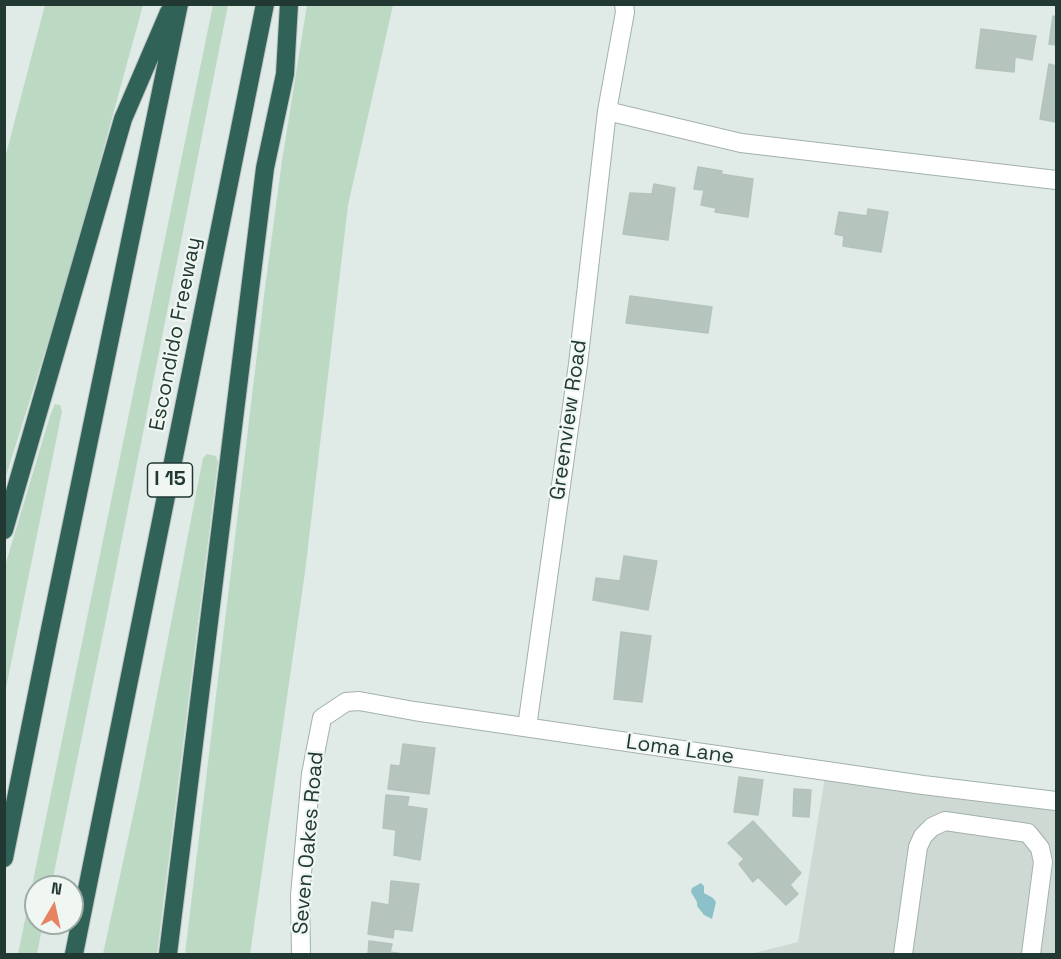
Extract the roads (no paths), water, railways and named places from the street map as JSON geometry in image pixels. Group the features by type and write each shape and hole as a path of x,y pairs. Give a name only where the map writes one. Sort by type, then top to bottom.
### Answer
{"highway":[{"path":"4,530 123,119 172,4"},
{"path":"4,858 179,4"},
{"name":"Escondido Freeway","path":"74,954 265,4"},
{"path":"168,954 265,168 285,74 289,4"}],"street":[{"name":"Greenview Road","path":"526,727 578,364 607,111 625,12 624,4"},
{"path":"607,111 741,143 1056,180"},
{"name":"Loma Lane","path":"320,731 322,718 346,702 359,701 923,785 1056,801"},
{"name":"Seven Oakes Road","path":"301,954 301,885 311,774 320,731"},
{"path":"903,954 918,847 923,836 932,827 945,821 1028,832 1040,848 1043,862 1031,954"}],"water":[{"path":"701,883 704,886 704,893 716,902 712,919 704,915 697,906 691,892 692,888"}]}
